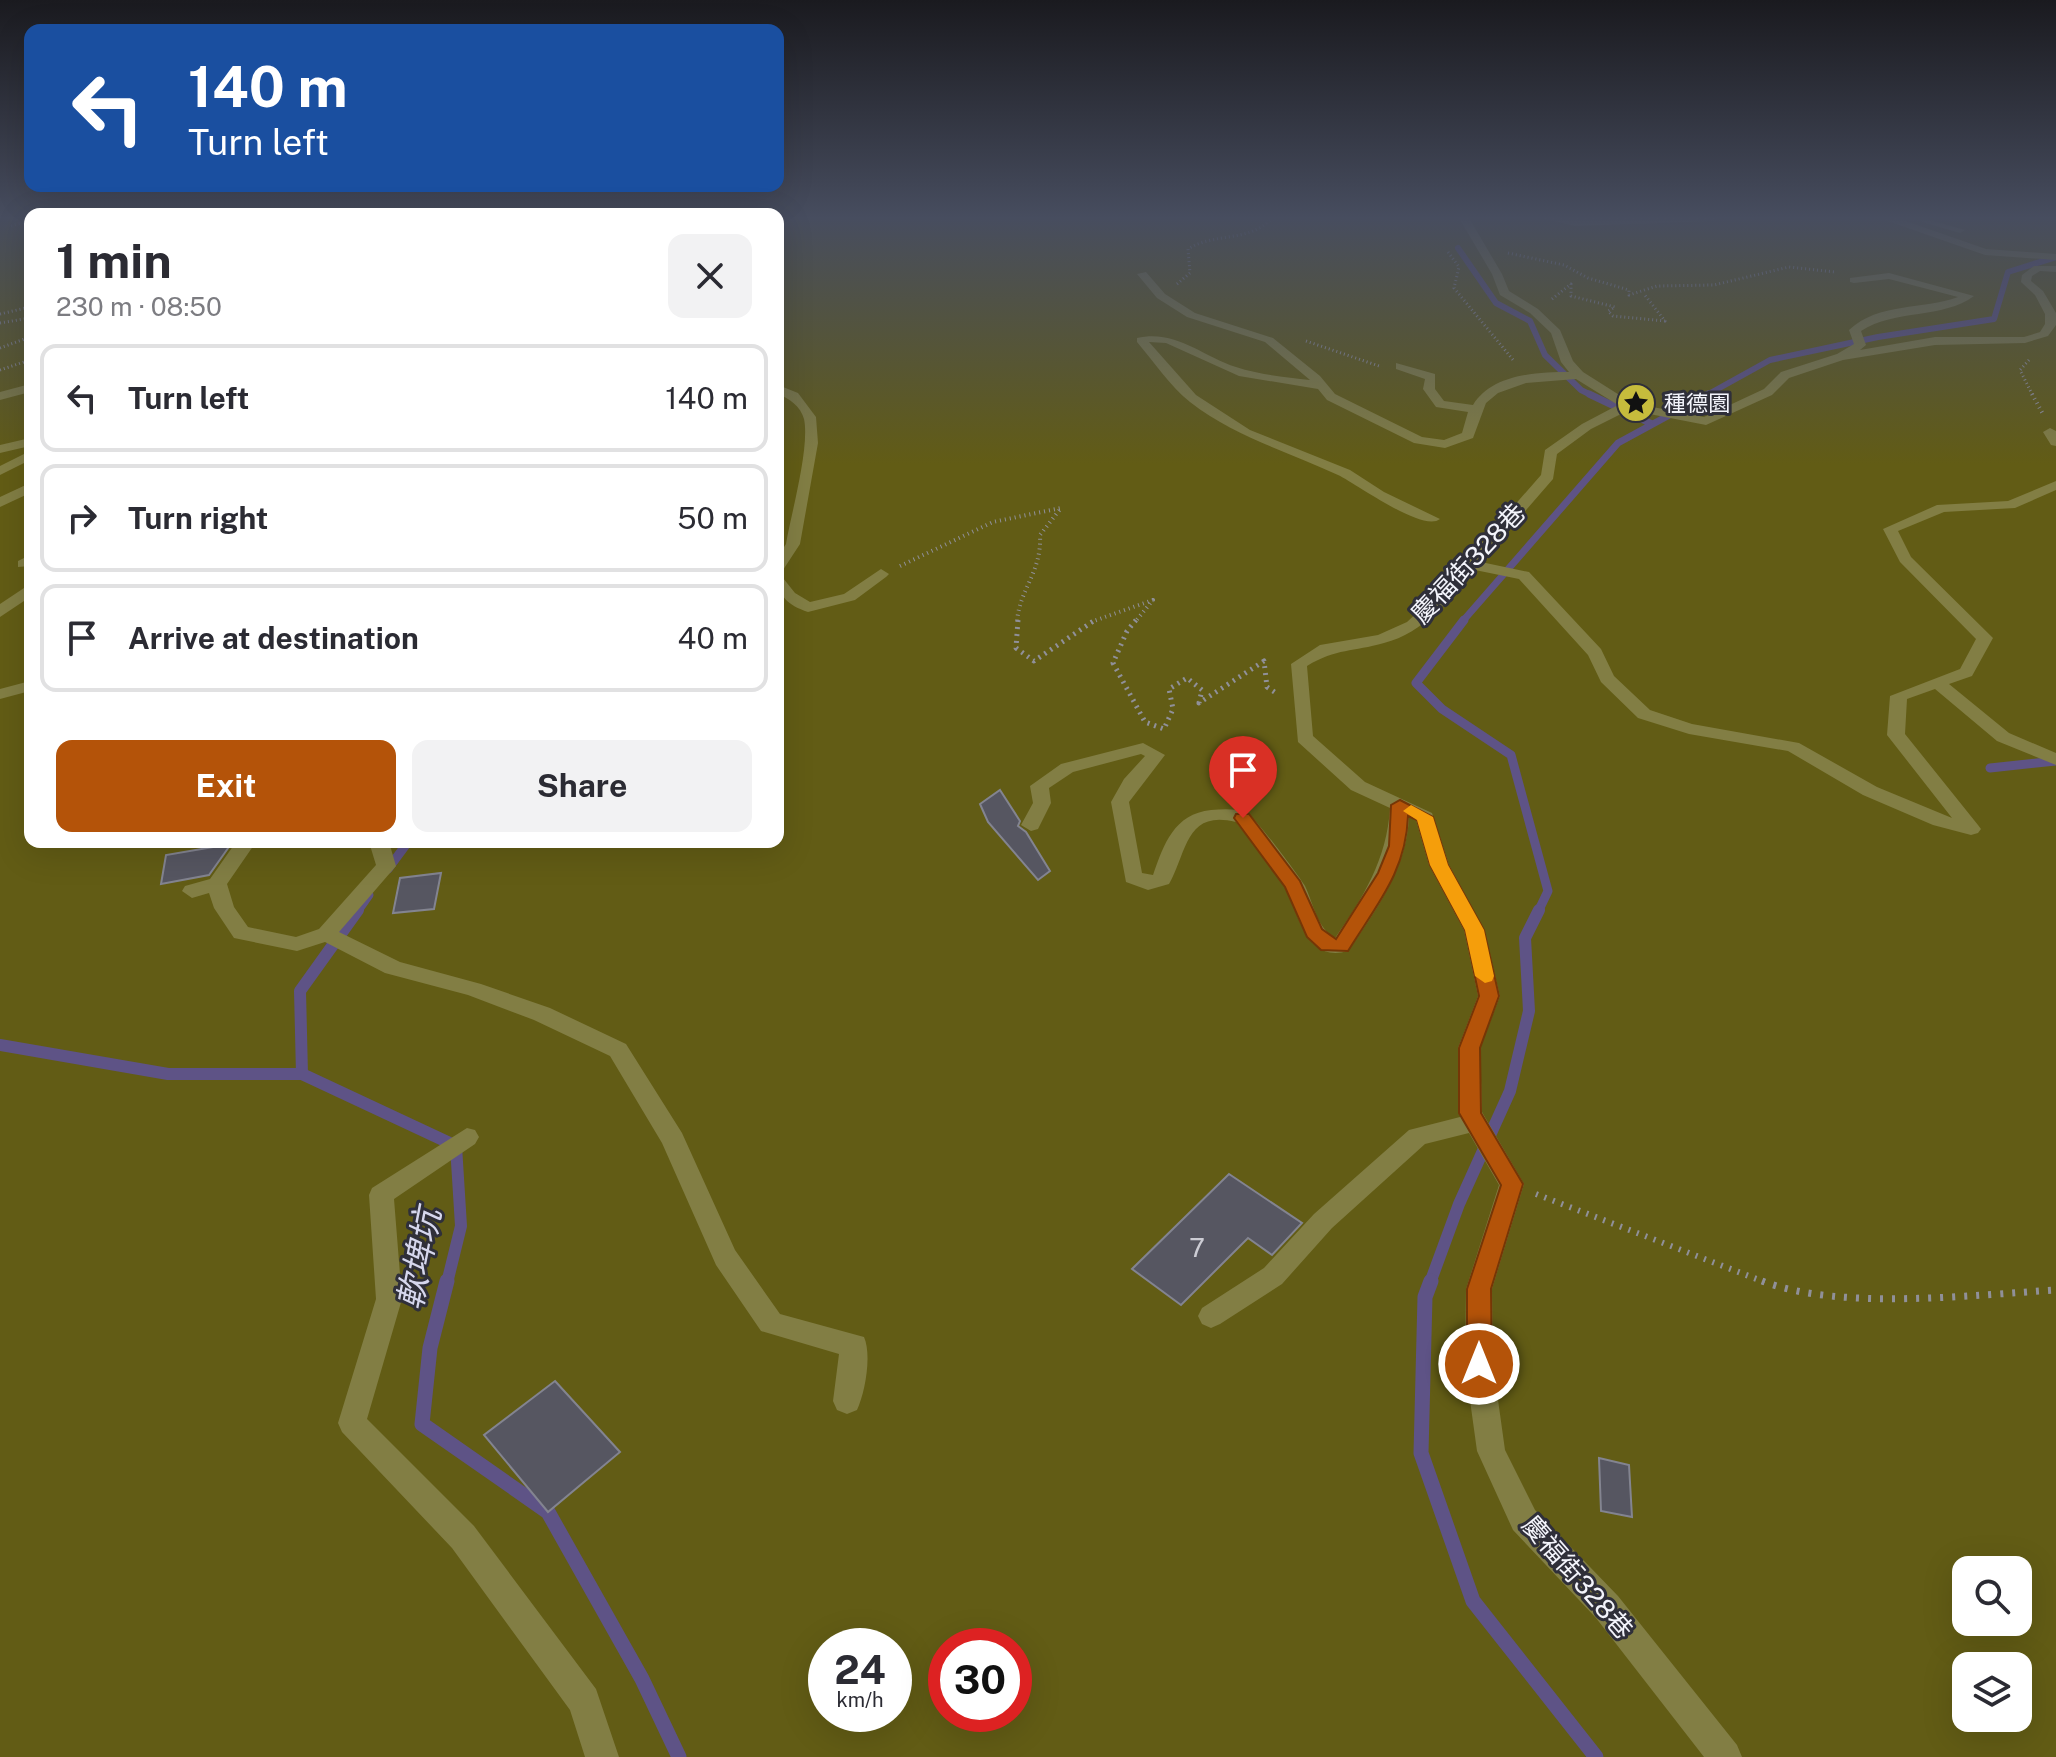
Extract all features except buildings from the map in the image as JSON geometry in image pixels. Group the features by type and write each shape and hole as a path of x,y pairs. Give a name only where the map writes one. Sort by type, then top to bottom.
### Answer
{"street":[{"path":"1168,300 1191,315 1269,340 1331,397 1419,440 1445,444 1468,435 1470,416 1475,409 1494,391 1523,379 1578,375"},
{"path":"1516,300 1534,311 1556,332 1567,362 1578,375 1623,408 1659,411 1706,421 1768,392 1785,375 1841,357 1935,341 2025,340 2044,334 2051,324 2051,314 2043,300"},
{"path":"1841,357 1858,341 1855,330 1869,319 1914,308 1946,306 1960,300"},
{"path":"1322,386 1259,379 1219,365 1188,349 1150,337 1141,340 1192,398 1245,433 1334,467 1379,495 1433,519"},
{"path":"1400,366 1431,377 1429,389 1440,404 1475,409"},
{"path":"3,399 24,390"},
{"path":"784,392 794,396 810,417 811,443 793,544 784,558"},
{"name":"慶福街328巷","path":"1623,408 1573,434 1550,453 1548,476 1413,625 1382,639 1326,648 1299,664 1301,711 1304,738 1358,786 1425,817 1439,865 1474,930 1489,996 1469,1048 1470,1113 1505,1173 1479,1289 1479,1364 1491,1451 1524,1520 1607,1607 1725,1757"},
{"path":"0,449 24,443"},
{"path":"0,471 24,458"},
{"name":"慶福街328巷","path":"1470,564 1524,575 1595,653 1607,678 1644,714 1689,729 1793,747 1870,791 1940,821 1971,829 1896,735 1899,696 1966,672 1985,638 1905,559 1890,529 1942,508 2010,505 2056,485"},
{"path":"3,500 24,490"},
{"path":"784,589 789,596 808,607 849,597 881,574"},
{"path":"0,613 24,594"},
{"path":"0,613 24,609"},
{"path":"1937,682 2003,737 2056,760"},
{"path":"0,694 24,688"},
{"path":"1031,825 1042,803 1039,786 1067,768 1143,748 1156,755 1131,783 1120,802 1133,877 1148,883 1162,879 1174,844 1184,828 1201,817 1227,814 1243,818 1294,885 1314,933 1328,945 1341,946 1387,873 1398,846 1400,805"},
{"path":"192,891 217,884 242,848"},
{"path":"217,884 224,908 241,933 297,944 326,934 386,866 381,848"},
{"path":"326,934 393,968 528,1009 618,1050 673,1140 725,1257 771,1323 854,1346 847,1401"},
{"path":"1211,1316 1273,1276 1323,1221 1417,1137 1475,1122"},
{"path":"467,1137 381,1195 389,1299 352,1423 463,1537 584,1701 602,1757"}],"path":[{"path":"1469,300 1489,326 1494,339 1521,367 1523,379"},
{"path":"1534,311 1549,300"},
{"path":"1587,300 1615,307 1608,311 1613,316 1665,321 1646,300"},
{"path":"0,314 24,308"},
{"path":"0,323 24,319"},
{"path":"1296,338 1431,380"},
{"path":"0,348 24,339"},
{"path":"2041,356 2026,361 2020,370 2053,437"},
{"path":"0,370 24,362"},
{"path":"881,574 993,522 1061,508 1040,535 1041,558 1018,612 1016,648 1034,661 1059,639 1126,605 1153,600 1127,631 1113,663 1145,722 1164,729 1173,709 1169,689 1187,678 1202,690 1199,703 1222,693 1264,661 1267,687 1301,711"},
{"path":"1505,1173 1636,1235 1793,1293 1932,1298 2056,1290"}],"shaded area":[{"path":"0,300 24,300 24,848 784,848 784,300 2056,300 2056,1757 0,1757"}],"waterway":[{"path":"1494,300 1530,321 1545,355 1589,394"},
{"path":"1705,396 1770,360 1878,337 1994,319 2000,300"},
{"path":"1589,394 1652,424"},
{"path":"1589,394 1593,396"},
{"path":"1462,622 1618,443 1708,394"},
{"path":"1464,620 1416,683 1442,709 1511,755 1548,891 1538,912"},
{"path":"1990,768 2056,761"},
{"path":"388,869 404,848"},
{"path":"357,912 369,895"},
{"path":"302,1074 300,991 358,910"},
{"path":"1430,1283 1459,1204 1510,1091 1529,1011 1525,938 1538,912"},
{"name":"軟埤坑","path":"0,1045 168,1074 302,1074"},
{"name":"軟埤坑","path":"302,1074 456,1146 461,1226 447,1283"},
{"name":"軟埤坑","path":"447,1281 430,1348 422,1424 548,1512 642,1679 679,1757"},
{"path":"1431,1281 1425,1297 1421,1453 1473,1601 1596,1757"}],"slow traffic":[{"path":"1411,811 1425,817 1439,865 1474,930 1485,976"}],"place":[{"name":"種德園","path":"1636,403"}],"route":[{"path":"1243,818 1294,885 1314,933 1328,945 1341,946 1387,873 1398,846 1400,805 1425,817 1439,865 1474,930 1489,996 1469,1048 1470,1113 1512,1184 1479,1289 1479,1364"}]}
